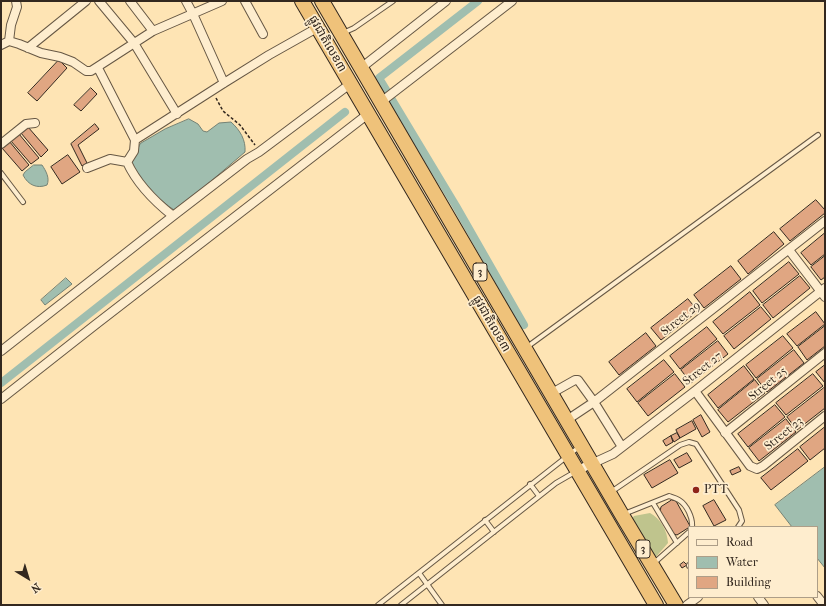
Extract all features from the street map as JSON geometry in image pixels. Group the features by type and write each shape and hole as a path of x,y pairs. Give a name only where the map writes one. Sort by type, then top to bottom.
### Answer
{"highway":[{"name":"ផ្លូវជាតិលេខ៣","path":"302,1 656,605"},
{"name":"ផ្លូវជាតិលេខ៣","path":"322,1 676,605"}],"street":[{"path":"16,1 17,7 5,43 19,44 41,53 60,57 73,62 86,71 91,71 98,68 153,31 222,1"},
{"path":"28,48 86,1"},
{"path":"99,1 134,43 177,114"},
{"path":"130,1 153,31"},
{"path":"186,1 224,83"},
{"path":"245,1 263,34"},
{"path":"363,72 446,1"},
{"path":"380,100 512,1"},
{"path":"135,140 269,54 317,28"},
{"path":"98,68 135,140 134,151 127,162"},
{"path":"1,351 247,159 351,86"},
{"path":"1,399 366,111"},
{"path":"1,144 26,124 35,123"},
{"path":"88,168 110,159 127,162"},
{"path":"127,162 136,180 161,206 173,216"},
{"name":"Street 29","path":"567,420 594,402 825,221"},
{"path":"789,250 824,292"},
{"name":"Street 27","path":"578,470 608,456 622,447 824,292"},
{"name":"Street 25","path":"725,433 825,352"},
{"path":"552,393 575,380 578,380 594,402 622,447"},
{"path":"695,391 725,433"},
{"name":"Street 23","path":"725,433 750,466 757,469 764,466 825,416"},
{"path":"687,605 697,598"}],"lane":[{"path":"341,34 354,28 394,1"},
{"path":"525,348 818,135"},
{"path":"1,173 23,202"},
{"path":"609,493 680,445 689,442 696,444 739,510 742,521 739,526"},
{"path":"378,605 568,454 582,445"},
{"path":"401,605 556,483 578,470"},
{"path":"530,484 539,496"},
{"path":"622,515 669,496 679,500 685,507 691,518 692,526"},
{"path":"653,503 677,543"},
{"path":"485,520 494,532"},
{"path":"652,565 688,533"},
{"path":"419,573 442,605"}],"path":[{"path":"212,91 224,111 240,125 259,152"}],"green space":[{"path":"650,513 654,515 663,525 668,543 655,558 632,519 634,516"}],"water":[{"path":"189,119 198,124 203,131 207,132 219,123 231,122 242,136 245,152 176,211 145,185 134,173 130,163 141,143 165,129"},
{"path":"34,165 42,165 48,177 47,185 40,187 30,184 23,175"},
{"path":"66,278 72,284 45,305 41,300"},
{"path":"825,467 825,568 818,559 818,526 791,526 775,505"}],"building":[{"path":"59,60 67,68 37,101 28,93"},
{"path":"91,88 97,94 81,111 74,105"},
{"path":"95,124 99,129 78,145 87,163 82,166 71,144"},
{"path":"28,127 48,150 41,157 21,133"},
{"path":"19,134 39,158 31,164 11,141"},
{"path":"9,141 29,165 22,171 2,148"},
{"path":"68,155 80,172 62,184 51,167"},
{"path":"816,200 825,210 825,213 790,241 780,229"},
{"path":"774,232 784,244 748,274 738,261"},
{"path":"825,233 825,254 811,265 801,253"},
{"path":"825,256 825,277 821,280 811,267"},
{"path":"789,262 799,274 762,303 753,291"},
{"path":"731,266 741,279 704,308 694,295"},
{"path":"800,276 810,288 773,318 763,305"},
{"path":"750,292 760,305 723,334 713,322"},
{"path":"688,299 698,311 661,340 651,328"},
{"path":"761,307 771,319 734,349 724,336"},
{"path":"816,312 825,324 797,346 787,334"},
{"path":"825,326 825,346 807,360 798,347"},
{"path":"707,327 717,339 680,369 670,356"},
{"path":"646,333 656,346 619,375 609,362"},
{"path":"783,336 793,348 756,378 746,365"},
{"path":"718,341 728,354 691,383 681,370"},
{"path":"794,350 804,363 767,392 757,379"},
{"path":"664,360 674,372 637,402 627,389"},
{"path":"825,365 825,383 816,372"},
{"path":"744,366 754,379 718,408 708,395"},
{"path":"675,374 685,387 648,416 638,403"},
{"path":"813,374 823,386 786,415 776,403"},
{"path":"755,380 765,393 728,422 718,410"},
{"path":"824,388 825,408 797,430 787,417"},
{"path":"775,405 785,417 748,447 738,434"},
{"path":"701,415 710,432 702,437 693,420"},
{"path":"786,419 796,432 759,461 749,448"},
{"path":"692,421 696,429 680,438 676,430"},
{"path":"825,427 825,448 810,460 800,447"},
{"path":"677,433 680,438 674,442 671,436"},
{"path":"671,436 673,442 666,446 663,441"},
{"path":"798,449 808,461 771,490 761,478"},
{"path":"687,453 692,461 679,468 674,460"},
{"path":"670,460 678,473 652,488 644,475"},
{"path":"739,467 741,471 732,475 730,471"},
{"path":"672,500 676,501 690,526 677,535 674,534 660,511 661,507"},
{"path":"714,500 726,520 714,526 703,506"},
{"path":"684,562 687,565 682,568 680,565"}],"waterway":[{"path":"478,1 379,78 456,206 524,325"},
{"path":"1,383 345,112"}],"place":[{"name":"PTT","path":"696,490"}]}
